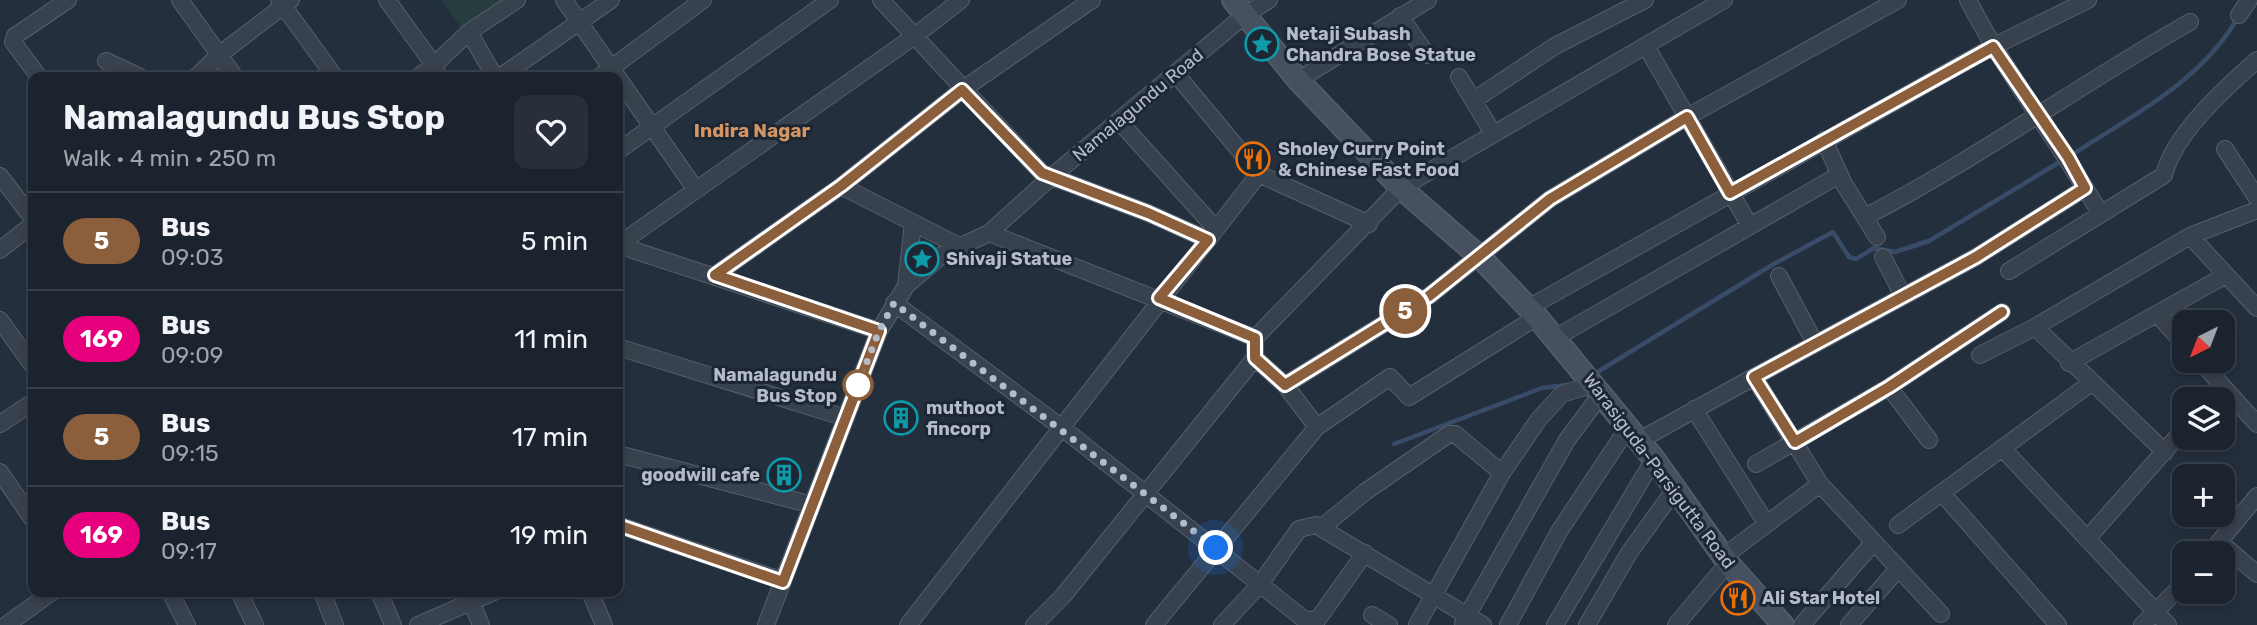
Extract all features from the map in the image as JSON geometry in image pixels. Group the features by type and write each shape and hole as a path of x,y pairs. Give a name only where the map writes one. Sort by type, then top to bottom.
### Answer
{"street":[{"path":"35,72 13,42 15,36 68,0"},
{"path":"180,0 231,72"},
{"path":"387,0 437,71 469,32 517,0"},
{"path":"564,0 579,22 604,72"},
{"path":"505,72 611,0"},
{"path":"606,72 703,0"},
{"path":"623,148 830,0"},
{"path":"881,0 962,90 1050,178 1212,235"},
{"path":"623,241 916,36 961,0"},
{"path":"715,275 841,186 962,90 1092,0"},
{"name":"Namalagundu Road","path":"766,625 879,331 906,286 942,255 989,233 1050,178 1176,74 1239,8 1269,0"},
{"path":"1298,80 1427,0"},
{"path":"1474,100 1555,46 1646,0"},
{"path":"1034,625 1063,596 1255,358 1255,338 1369,224 1401,188 1724,0"},
{"path":"1285,385 1429,296 1550,199 1687,117 1898,0"},
{"path":"1968,0 1993,47 2100,213"},
{"path":"1154,625 1317,427 1390,377 1409,397 1533,313 1730,193 1993,47 2088,0"},
{"path":"2239,15 2249,0"},
{"path":"202,72 284,2 332,72"},
{"name":"Warasiguda-Parsigutta Road","path":"1239,8 1298,80 1401,188 1480,257 1533,313 1634,433 1726,560 1783,625"},
{"path":"1399,16 1427,55"},
{"path":"1865,217 1994,145 2038,113 2190,22"},
{"path":"469,32 495,72"},
{"path":"1646,46 1750,226"},
{"path":"2009,271 2164,175 2173,149 2232,82 2257,60"},
{"path":"106,61 129,72"},
{"path":"1176,74 1259,174 1369,224"},
{"path":"1459,77 1493,133"},
{"path":"623,93 653,127 696,190"},
{"path":"1119,121 1212,235"},
{"path":"1824,140 1839,175 1877,237"},
{"path":"2225,149 2257,198"},
{"path":"908,625 1159,298 1259,174"},
{"path":"1555,338 1839,175"},
{"path":"0,176 28,215"},
{"path":"841,186 961,247"},
{"path":"1508,625 1560,530 1634,433 1694,409 1976,257 2085,188"},
{"path":"1980,355 2035,327 2190,236 2257,210"},
{"path":"906,286 913,223"},
{"path":"0,250 28,226"},
{"path":"989,233 1255,338"},
{"path":"2190,236 2257,308"},
{"path":"623,247 879,331"},
{"path":"1883,257 1903,296"},
{"path":"2069,363 2226,275"},
{"path":"1779,276 1815,343"},
{"path":"894,303 1061,428 1261,583 1305,621 1314,621 1365,553"},
{"path":"1756,464 1889,387 2002,312"},
{"path":"2158,315 2172,331"},
{"path":"0,320 28,359"},
{"path":"2035,327 2069,363 2165,452"},
{"path":"623,349 846,418"},
{"path":"1255,358 1285,385 1317,427"},
{"path":"2210,373 2257,424"},
{"path":"1754,377 1820,484 1941,614"},
{"path":"1898,525 2091,383"},
{"path":"1889,387 1929,440"},
{"path":"1417,625 1502,473 1539,419 1562,394 1598,389"},
{"path":"1465,620 1598,389"},
{"path":"0,425 28,405"},
{"path":"1694,409 1766,523"},
{"path":"1321,528 1365,492 1449,434 1455,434 1502,473"},
{"path":"2087,539 2172,444"},
{"path":"2003,449 2162,620"},
{"path":"623,454 812,505"},
{"path":"1555,625 1654,459"},
{"path":"0,472 28,513"},
{"path":"1685,622 1726,560 1766,523 1820,484"},
{"path":"1587,625 1629,553 1675,489"},
{"path":"1941,493 2059,625"},
{"path":"2220,541 2257,496"},
{"path":"1223,625 1261,583 1299,529 1316,525 1365,553 1465,620 1483,625"},
{"path":"623,527 783,582"},
{"path":"1802,625 1873,543"},
{"path":"2235,560 2257,574"},
{"path":"1849,625 1898,569"},
{"path":"6,625 45,597"},
{"path":"173,597 187,625"},
{"path":"241,597 255,625"},
{"path":"324,597 335,625"},
{"path":"381,597 393,625"},
{"path":"418,625 467,597"},
{"path":"469,597 481,625"},
{"path":"592,597 604,625"},
{"path":"2143,625 2162,620 2172,603"},
{"path":"1372,615 1389,625"}],"green space":[{"path":"441,0 504,0 463,30"}],"waterway":[{"path":"2073,154 2142,111 2185,79 2222,41 2237,19"},
{"path":"1599,371 1772,265 1833,232 1849,257 1856,259 1874,248 1895,252 1929,241 2063,160"},
{"path":"1394,444 1542,388 1566,385"}],"bus line":[{"name":"5","path":"623,527 783,582 879,331 715,275 841,186 962,90 1042,173 1050,178 1148,213 1208,240 1159,298 1255,338 1255,358 1285,385 1429,296 1550,199 1687,117 1730,193 1993,47 2068,157 2085,188 1976,257 1754,377 1795,442 1889,387 2002,312"}],"place":[{"name":"Netaji Subash Chandra Bose Statue","path":"1262,44"},
{"name":"Sholey Curry Point & Chinese Fast Food","path":"1253,159"},
{"name":"Shivaji Statue","path":"922,259"},
{"name":"Namalagundu Bus Stop","path":"858,385"},
{"name":"muthoot fincorp","path":"901,418"},
{"name":"goodwill cafe","path":"784,475"},
{"name":"Ali Star Hotel","path":"1738,598"}],"district":[{"name":"Indira Nagar","path":"752,130"}],"route":[{"path":"858,385 879,331 894,303 1216,548"}]}
